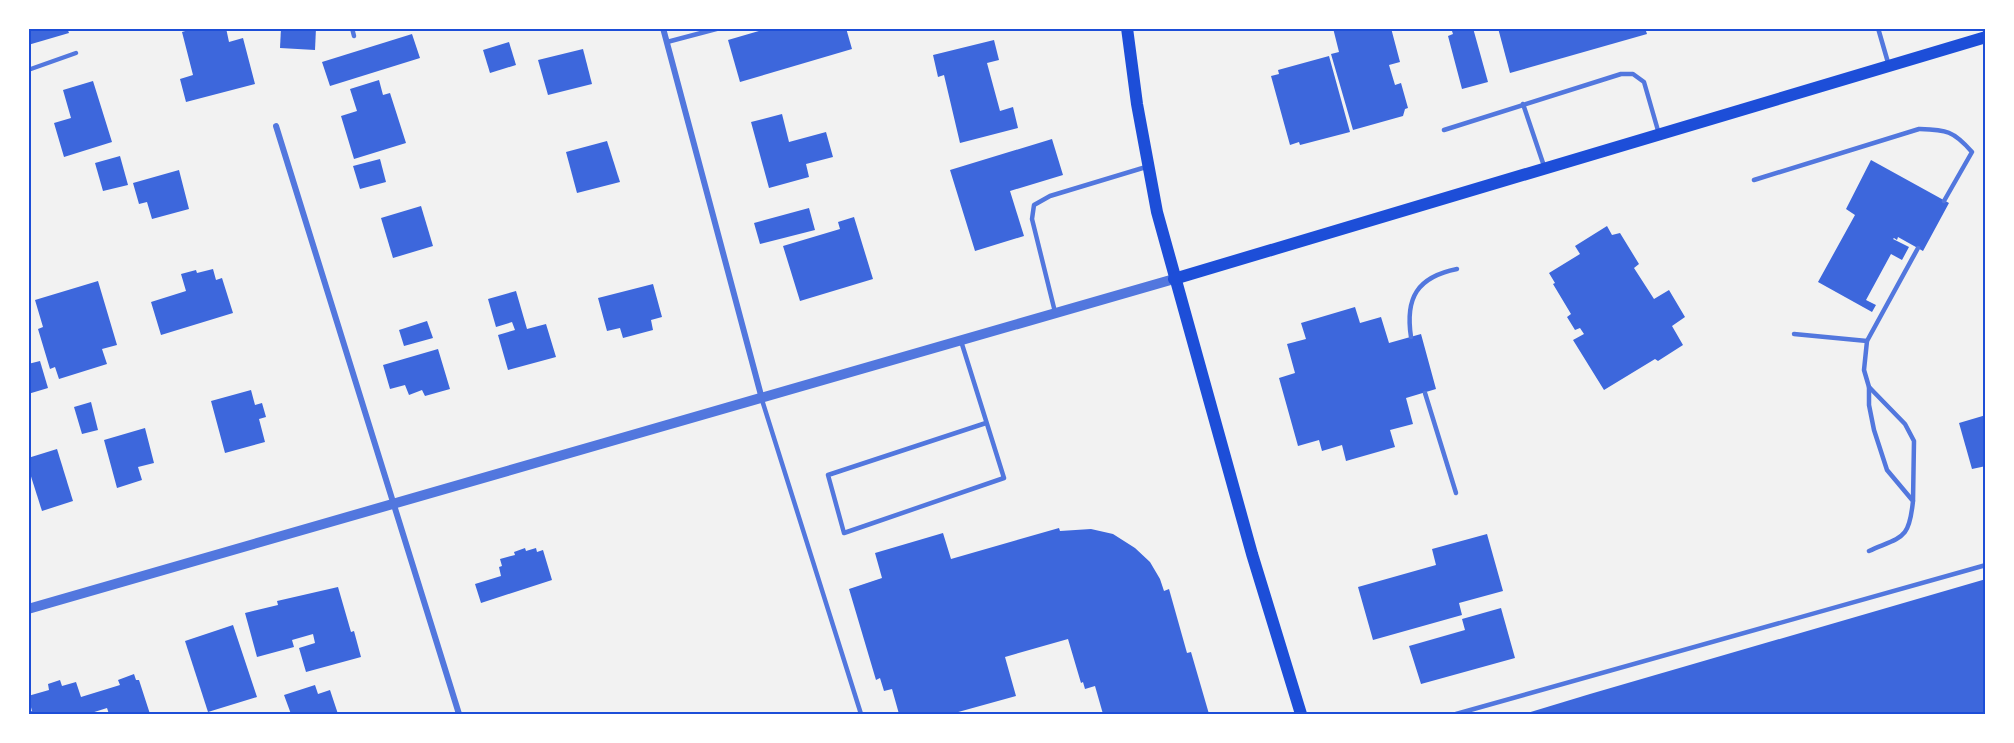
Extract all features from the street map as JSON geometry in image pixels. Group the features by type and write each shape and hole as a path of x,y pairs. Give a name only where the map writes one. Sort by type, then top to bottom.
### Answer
{"main road":[{"path":"1127,28 1156,212 1252,554 1301,714"},
{"path":"1174,279 1986,37"}],"street":[{"path":"663,28 762,399"},
{"path":"276,126 459,714"},
{"path":"28,609 1174,279"}],"lane":[{"path":"352,28 354,36"},
{"path":"667,42 720,28"},
{"path":"1878,28 1888,66"},
{"path":"28,70 76,53"},
{"path":"1444,130 1621,74 1633,74 1644,82 1659,134"},
{"path":"1523,104 1545,168"},
{"path":"1754,180 1919,129 1947,130 1960,138 1972,152 1944,201"},
{"path":"1055,313 1032,219 1034,205 1050,196 1149,166"},
{"path":"1913,501 1887,470 1874,429 1869,405 1869,387 1864,370 1867,341 1918,248"},
{"path":"1411,337 1409,323 1411,301 1421,284 1442,272 1456,269"},
{"path":"1794,334 1867,341"},
{"path":"961,341 1004,478 844,533 828,476 986,423"},
{"path":"1869,387 1905,424 1914,441 1911,525 1902,537 1869,551"},
{"path":"1425,393 1456,493"},
{"path":"762,399 861,714"},
{"path":"1456,714 1986,565"}],"building":[{"path":"28,28 67,28 69,33 28,45"},
{"path":"195,28 226,28 229,42 243,38 255,84 186,102 180,79 193,75 182,32"},
{"path":"281,28 316,28 315,50 280,48"},
{"path":"769,28 846,28 852,49 740,82 728,40"},
{"path":"1333,28 1391,28 1400,62 1389,65 1395,85 1401,83 1408,108 1405,109 1403,116 1353,130 1331,54 1339,52"},
{"path":"1451,28 1473,28 1488,82 1462,89 1448,36 1453,34"},
{"path":"1498,28 1645,28 1647,34 1510,73"},
{"path":"412,34 420,58 330,86 322,62"},
{"path":"994,40 999,60 987,63 1000,111 1013,107 1018,128 960,143 944,75 938,77 933,55"},
{"path":"509,42 516,65 490,73 483,50"},
{"path":"583,49 592,84 548,95 538,60"},
{"path":"1329,56 1350,132 1300,145 1299,142 1290,145 1271,76 1279,74 1278,70"},
{"path":"379,80 383,95 390,93 406,143 354,159 341,116 357,111 350,89"},
{"path":"93,81 112,142 64,157 54,123 71,118 63,90"},
{"path":"782,114 789,142 826,132 833,157 806,164 809,177 769,188 751,122"},
{"path":"1052,139 1063,175 1010,191 1024,236 975,251 950,170"},
{"path":"607,141 620,182 577,193 566,152"},
{"path":"120,156 128,185 103,191 95,163"},
{"path":"380,159 386,182 360,189 353,166"},
{"path":"1871,160 1949,203 1923,251 1898,237 1897,240 1893,239 1909,247 1902,260 1891,254 1866,300 1876,305 1872,312 1818,282 1855,215 1846,209"},
{"path":"179,170 189,209 152,219 147,202 139,204 133,183"},
{"path":"421,206 433,246 393,258 381,218"},
{"path":"809,208 815,230 760,244 754,223"},
{"path":"854,217 873,279 800,301 783,246 840,229 838,222"},
{"path":"1607,226 1612,235 1620,233 1639,264 1634,268 1654,299 1669,290 1685,317 1672,326 1683,345 1604,390 1573,340 1584,334 1580,328 1575,330 1567,317 1571,314 1549,273 1580,254 1575,246"},
{"path":"213,269 216,280 222,278 233,313 161,335 151,302 186,291 181,274"},
{"path":"98,281 117,345 102,349 107,364 59,379 55,367 50,369 38,329 43,327 35,300"},
{"path":"653,284 662,317 651,320 653,330 623,338 620,328 607,331 598,298"},
{"path":"516,291 527,329 546,324 556,357 508,370 498,335 515,330 512,322 496,327 488,299"},
{"path":"1355,307 1360,323 1381,317 1389,343 1421,334 1436,389 1406,398 1413,424 1390,430 1395,447 1346,461 1342,445 1322,451 1319,440 1298,446 1279,378 1295,373 1287,344 1306,339 1301,323"},
{"path":"427,321 433,338 404,346 399,330"},
{"path":"438,349 450,389 425,396 422,390 409,395 405,385 390,389 383,365"},
{"path":"40,361 48,388 28,394 28,364"},
{"path":"251,390 255,405 262,403 266,417 259,419 265,442 225,453 211,401"},
{"path":"91,402 98,430 82,434 74,407"},
{"path":"1986,415 1986,466 1972,469 1959,423"},
{"path":"145,428 154,463 138,467 142,480 117,488 104,440"},
{"path":"57,449 73,501 42,511 28,467 28,458"},
{"path":"1059,528 1060,531 1091,529 1113,534 1135,548 1150,562 1164,591 1169,589 1187,653 1191,652 1209,714 1103,714 1095,686 1085,689 1083,682 1081,683 1068,639 1005,657 1016,696 951,714 899,714 892,689 884,691 880,678 876,680 849,589 882,578 875,553 943,533 951,559"},
{"path":"1487,534 1503,591 1459,603 1462,615 1373,640 1358,587 1436,565 1432,549"},
{"path":"525,548 526,551 536,548 537,552 543,550 552,580 481,603 475,584 501,576 500,559 515,555 514,552"},
{"path":"1986,579 1986,714 1524,714 1590,694"},
{"path":"338,587 361,657 306,672 299,648 315,643 313,634 292,640 294,647 257,657 245,613 278,605 277,601"},
{"path":"1501,608 1515,658 1421,684 1409,646 1465,630 1462,619"},
{"path":"233,625 257,697 208,712 185,641"},
{"path":"134,674 136,680 139,680 150,714 109,714 107,708 88,714 28,714 32,711 28,696 49,690 48,684 60,680 62,686 76,682 81,697 120,685 118,680"},
{"path":"315,685 318,694 330,690 338,714 291,714 284,695"}]}
